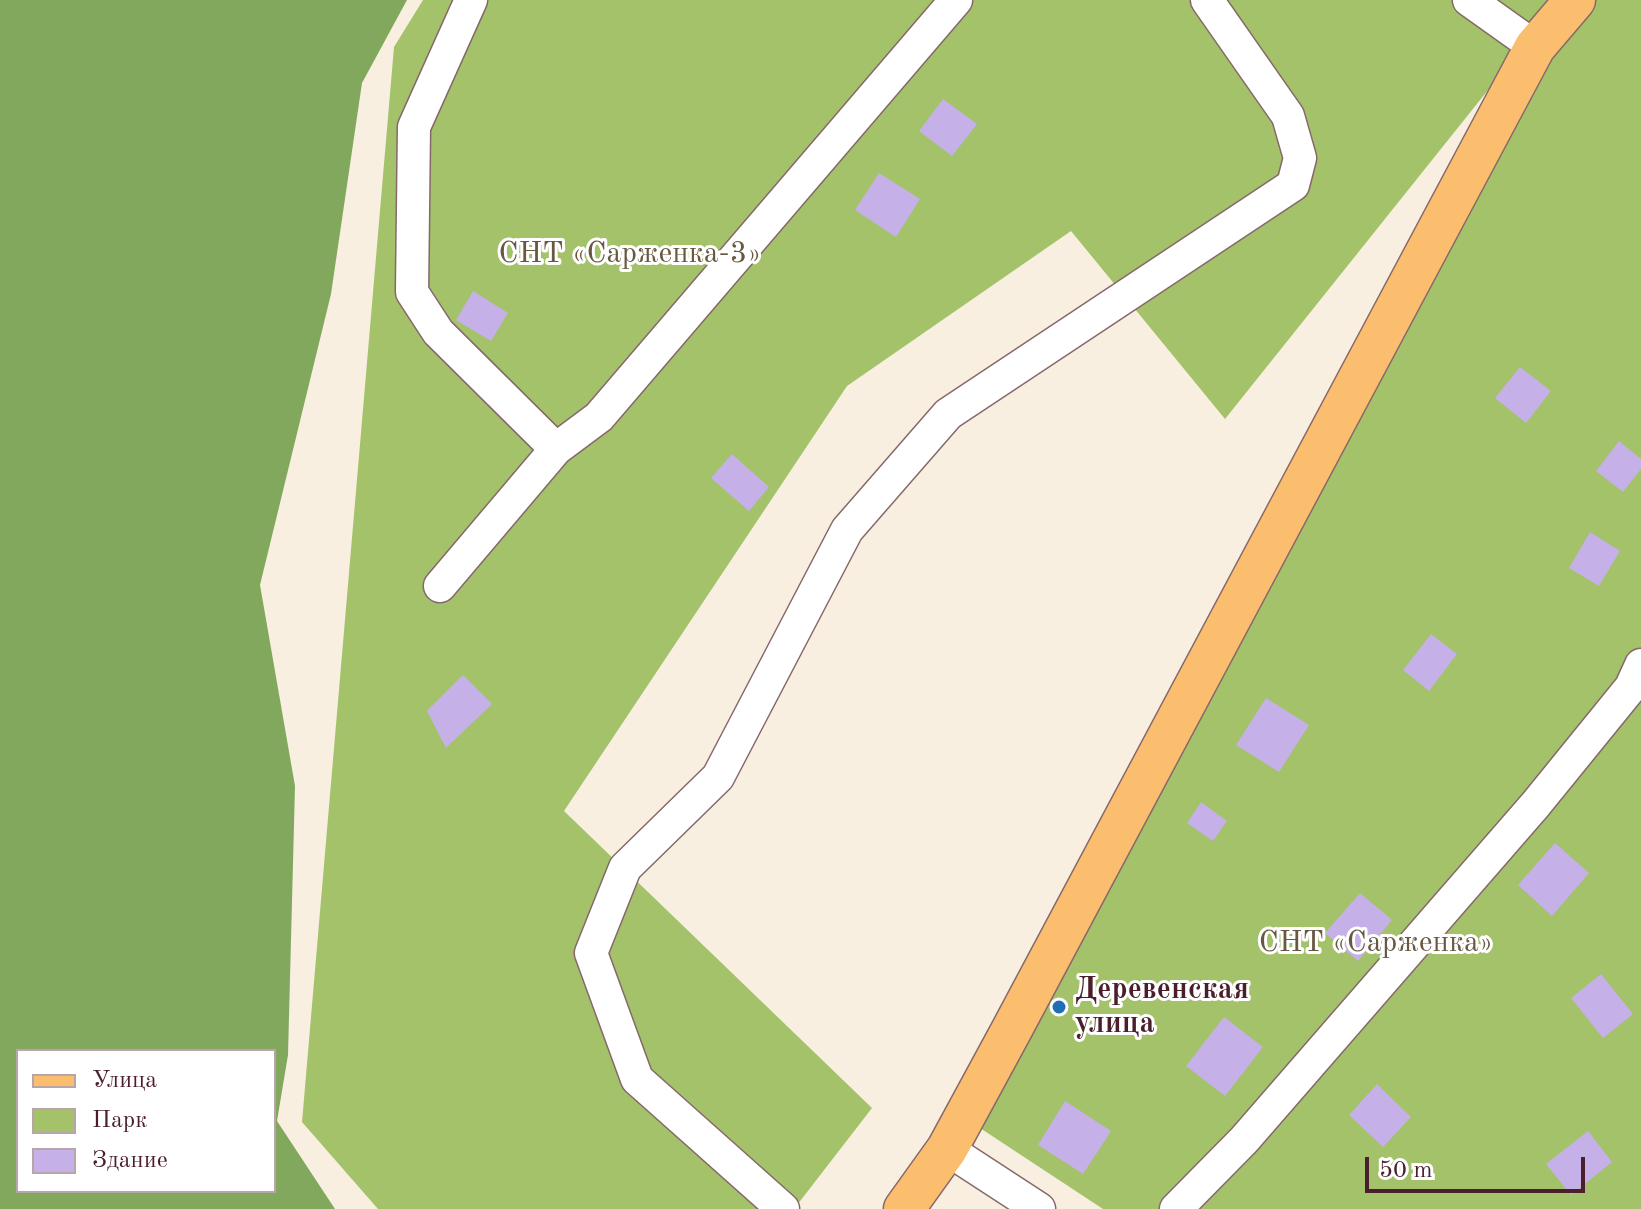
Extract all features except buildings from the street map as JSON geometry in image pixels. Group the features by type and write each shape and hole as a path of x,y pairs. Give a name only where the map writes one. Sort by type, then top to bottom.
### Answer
{"main road":[{"path":"904,1209 947,1149 1535,47 1575,0"}],"street":[{"path":"471,0 414,127 412,292 438,332 556,449"},
{"path":"440,586 556,449 599,417 956,0"},
{"path":"783,1209 637,1079 591,953 625,868 718,777 847,530 948,414 1293,185 1300,158 1288,116 1207,0"},
{"path":"1469,0 1535,47"},
{"path":"1176,1209 1244,1140 1536,804 1631,687 1641,665"},
{"path":"947,1149 1039,1209"}],"green space":[{"path":"0,0 407,0 362,83 331,294 260,585 295,786 288,1055 277,1121 335,1209 0,1209"},
{"name":"СНТ «Сарженка-3»","path":"423,0 1560,0 1225,419 1071,231 847,386 564,811 872,1108 794,1209 378,1209 302,1122 394,47"},
{"name":"СНТ «Сарженка»","path":"1570,0 1641,0 1641,1209 1103,1209 980,1128"}],"place":[{"name":"Деревенская улица","path":"1059,1007"}]}
